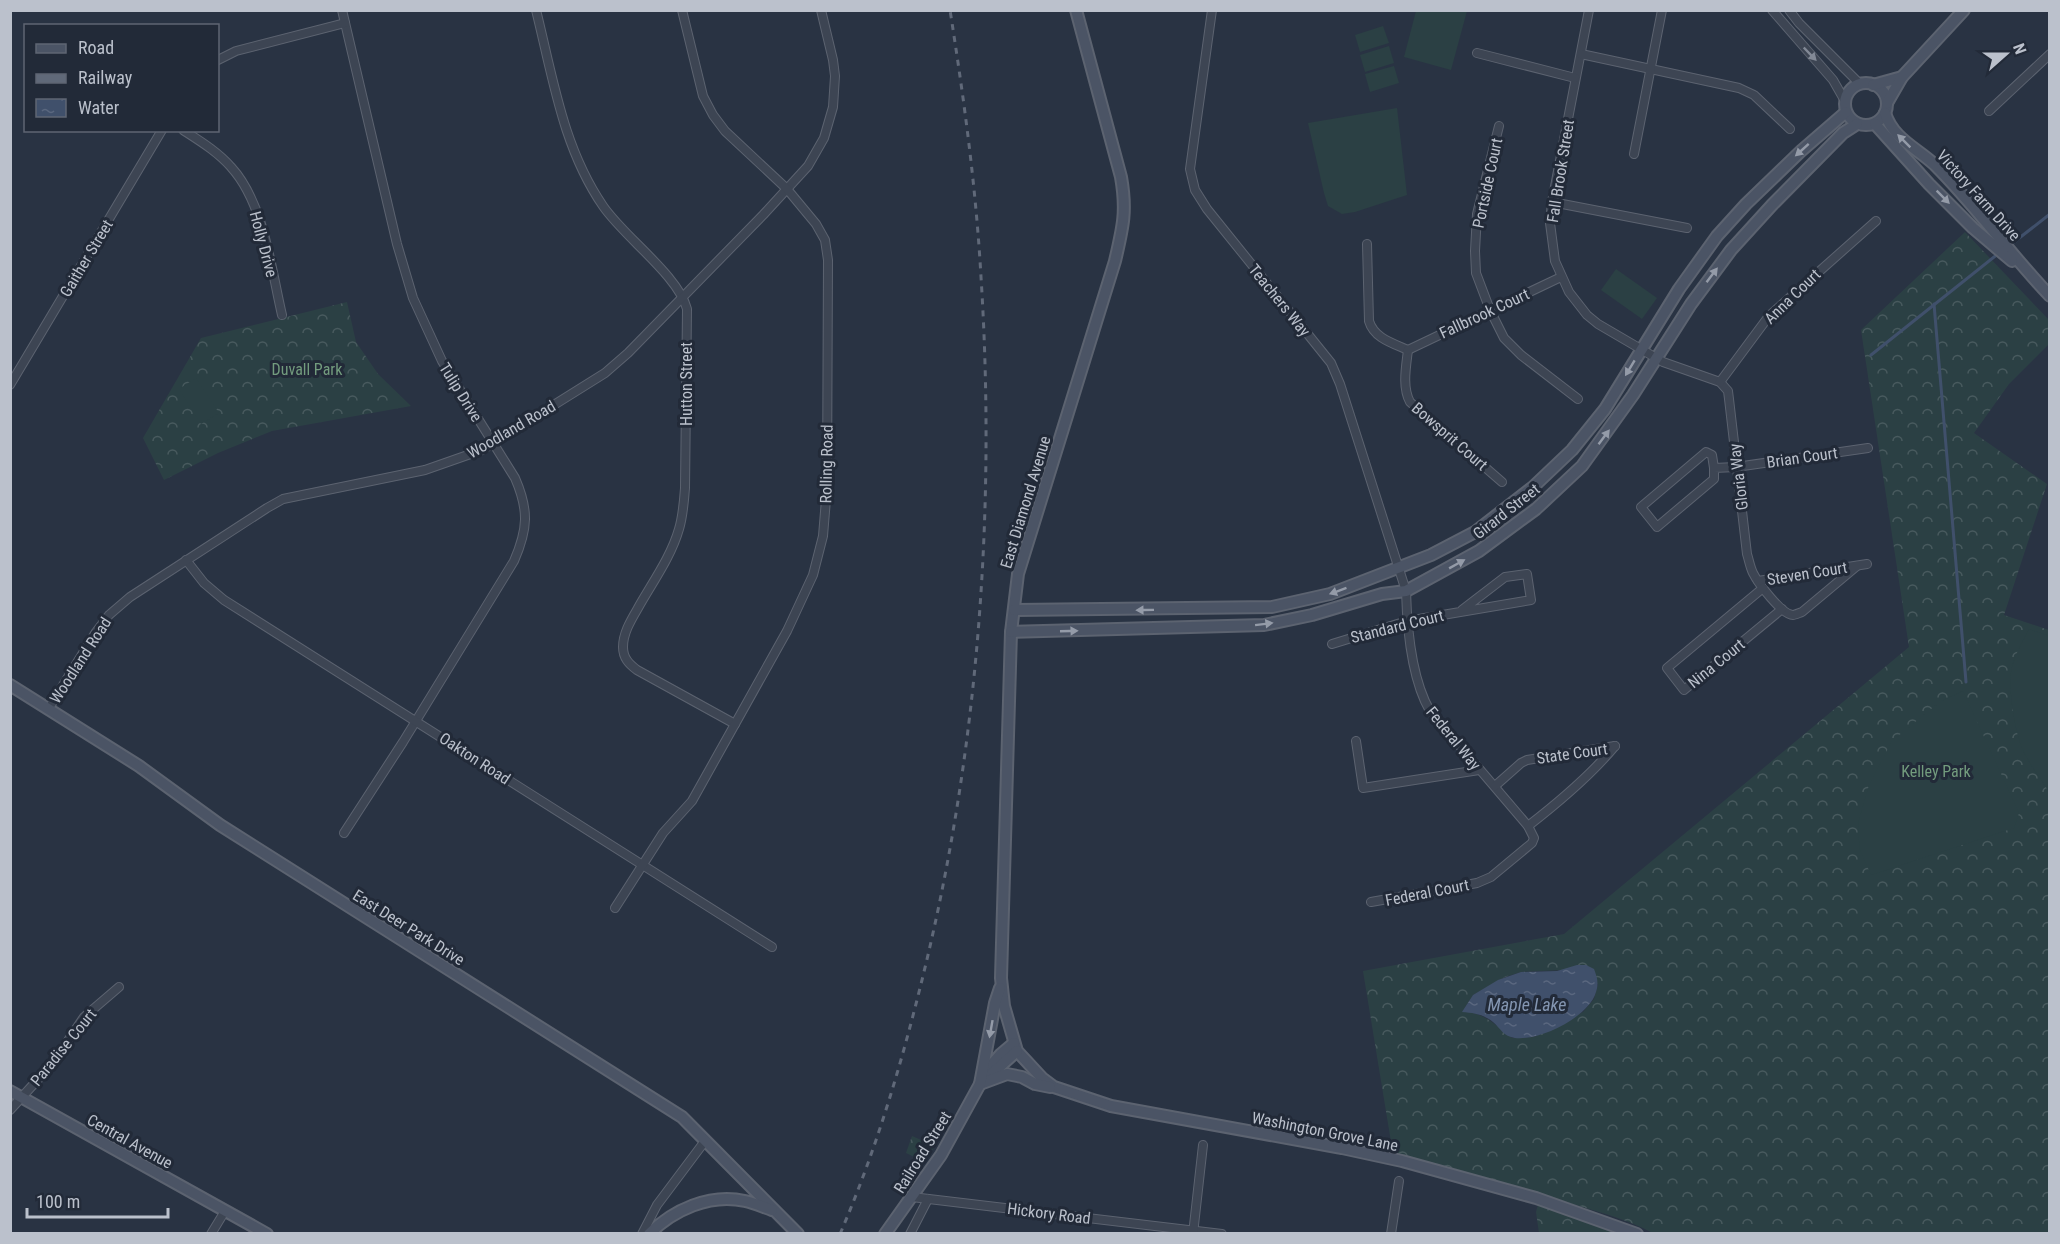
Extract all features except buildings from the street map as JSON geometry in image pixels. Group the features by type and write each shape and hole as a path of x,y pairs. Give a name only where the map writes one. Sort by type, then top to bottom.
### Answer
{"street":[{"name":"Tulip Drive","path":"342,10 397,244 413,298 442,361 515,478 523,496 527,517 523,541 514,561 344,833"},
{"path":"536,10 566,131 581,170 604,207 684,298"},
{"name":"Rolling Road","path":"615,908 663,833 693,801 787,631 813,574 823,536 827,487 828,260 825,240 816,224 786,189 725,131 713,115 703,96 682,10"},
{"name":"Woodland Road","path":"49,708 109,615 130,597 283,499 425,470 462,458 494,444 604,373 628,353 684,298 808,166 824,138 833,107 834,76 833,60 821,10"},
{"name":"East Diamond Avenue","path":"1016,1047 1004,1006 1002,982 1011,632 1018,574 1115,261 1124,225 1125,202 1121,177 1076,10"},
{"name":"Teachers Way","path":"1212,10 1190,169 1195,190 1207,209 1331,363 1340,384 1406,591"},
{"name":"Fall Brook Street","path":"1589,10 1552,202 1550,223 1552,244 1561,277 1569,292 1587,315 1656,358"},
{"path":"1634,154 1662,10"},
{"path":"1772,10 1833,80 1851,119 1857,124 1866,125 1875,124 1902,77 1964,10"},
{"path":"1789,10 1860,84"},
{"path":"219,60 236,51 345,23"},
{"path":"1477,53 1575,78"},
{"path":"1581,54 1739,88 1754,94 1790,129"},
{"path":"1989,111 2049,54"},
{"path":"1846,106 1850,90 1860,84 1873,85 1902,77"},
{"path":"1873,85 1884,93 1886,108"},
{"name":"Girard Street","path":"1014,610 1272,607 1330,594 1431,555 1475,532 1533,486 1572,450 1605,409 1679,289 1717,236 1746,204 1846,106"},
{"name":"Victory Farm Drive","path":"1886,108 1898,135 1934,164 2000,245 2049,296"},
{"name":"Girard Street","path":"1011,632 1264,625 1312,615 1382,594 1406,591 1479,551 1536,509 1582,466 1610,429 1691,304 1731,250 1843,133 1857,124"},
{"name":"Victory Farm Drive","path":"1875,124 1972,228 2000,245"},
{"name":"Portside Court","path":"1499,126 1477,214 1476,273 1504,338 1521,355 1578,399"},
{"name":"Gaither Street","path":"10,385 161,132"},
{"name":"Holly Drive","path":"186,132 231,166 247,188 259,214 282,315"},
{"path":"1552,202 1687,228"},
{"name":"Anna Court","path":"1720,382 1769,316 1876,220"},
{"path":"1367,244 1371,328 1380,337 1408,350"},
{"name":"Fallbrook Court","path":"1408,350 1561,277"},
{"name":"Hutton Street","path":"684,298 687,321 683,512 672,546 626,629 624,655 637,670 735,724"},
{"name":"Bowsprit Court","path":"1408,350 1405,386 1410,402 1502,482"},
{"path":"1656,358 1720,382"},
{"name":"Gloria Way","path":"1720,382 1728,391 1747,554 1758,581 1782,609"},
{"name":"Brian Court","path":"1714,468 1736,467 1869,448"},
{"path":"1706,452 1712,455 1714,468 1714,479 1657,527 1641,507 1706,452"},
{"name":"Oakton Road","path":"186,560 204,583 224,600 772,947"},
{"name":"Steven Court","path":"1758,581 1867,564"},
{"name":"Steven Court","path":"1782,609 1790,615 1802,612 1857,566"},
{"name":"Standard Court","path":"1332,644 1407,621 1531,600 1527,574 1504,577 1462,610"},
{"name":"Nina Court","path":"1763,588 1666,668 1684,690 1782,609"},
{"name":"Federal Way","path":"1406,591 1407,621 1422,698 1430,711 1533,834"},
{"name":"East Deer Park Drive","path":"10,685 140,766 220,825 682,1117 798,1233"},
{"path":"1356,741 1363,788 1479,770"},
{"name":"State Court","path":"1495,786 1527,760 1615,746 1596,767 1528,826"},
{"name":"Federal Court","path":"1371,902 1477,883 1491,877 1532,843 1533,834"},
{"path":"1002,982 995,1003 981,1080 1007,1074 1022,1077 1035,1084 1054,1087"},
{"name":"Paradise Court","path":"10,1110 53,1063 84,1017 119,987"},
{"name":"Railroad Street","path":"885,1233 941,1155 981,1080 1016,1047"},
{"name":"Washington Grove Lane","path":"1016,1047 1042,1078 1054,1087 1111,1106 1402,1161 1536,1198 1637,1233"},
{"name":"Central Avenue","path":"10,1091 267,1233"},
{"path":"642,1233 657,1205 705,1141"},
{"path":"1194,1232 1203,1145"},
{"path":"1391,1233 1399,1181"},
{"name":"Hickory Road","path":"912,1197 1194,1232 1222,1233"},
{"path":"910,1233 928,1199"},
{"name":"East Deer Park Drive","path":"649,1233 677,1212 701,1203 743,1200 777,1212"},
{"path":"211,1233 225,1210"}],"green space":[{"path":"1416,11 1467,11 1451,70 1404,57"},
{"path":"1383,26 1389,43 1360,52 1355,35"},
{"path":"1389,46 1394,63 1365,72 1360,55"},
{"path":"1394,66 1399,83 1370,92 1365,74"},
{"path":"1397,108 1407,195 1342,214 1328,206 1308,123"},
{"name":"Kelley Park","path":"1965,232 2049,320 2049,344 2009,384 1974,433 2047,484 2004,615 2049,630 2049,1233 1653,1233 1597,1211 1393,1154 1363,971 1564,934 1909,647 1861,330","holes":["1564,970 1598,984 1594,999 1583,1012 1534,1037 1512,1038 1484,1017 1463,1011 1473,995 1505,977 1521,972"]},
{"path":"1616,269 1657,298 1642,319 1601,290"},
{"name":"Duvall Park","path":"347,302 356,342 378,374 411,406 272,431 218,453 164,480 143,438 201,338"},
{"path":"196,378 219,413 201,424 179,389"},
{"path":"2029,629 2049,636 2049,792 2023,749 2012,708 2012,667"},
{"name":"Kelley Park","path":"1963,691 2019,813 2014,828 1871,875 1860,850 1858,831 1869,785 1892,741 1941,701"},
{"path":"912,1136 935,1146 925,1162 906,1153"},
{"path":"1539,1201 1614,1225 1614,1233 1539,1233 1536,1212"}],"water":[{"name":"Maple Lake","path":"1577,965 1586,965 1594,969 1597,980 1596,992 1584,1010 1562,1026 1550,1031 1537,1036 1515,1038 1505,1034 1486,1017 1462,1012 1473,995 1498,980 1521,972 1557,971"}],"waterway":[{"path":"2009,246 2050,214"},
{"path":"1871,355 1999,253"},
{"path":"1934,304 1966,682"}],"railway":[{"path":"840,1234 886,1110 921,984 941,898 957,810 978,633 984,544 985,366 973,177 950,10"}]}
